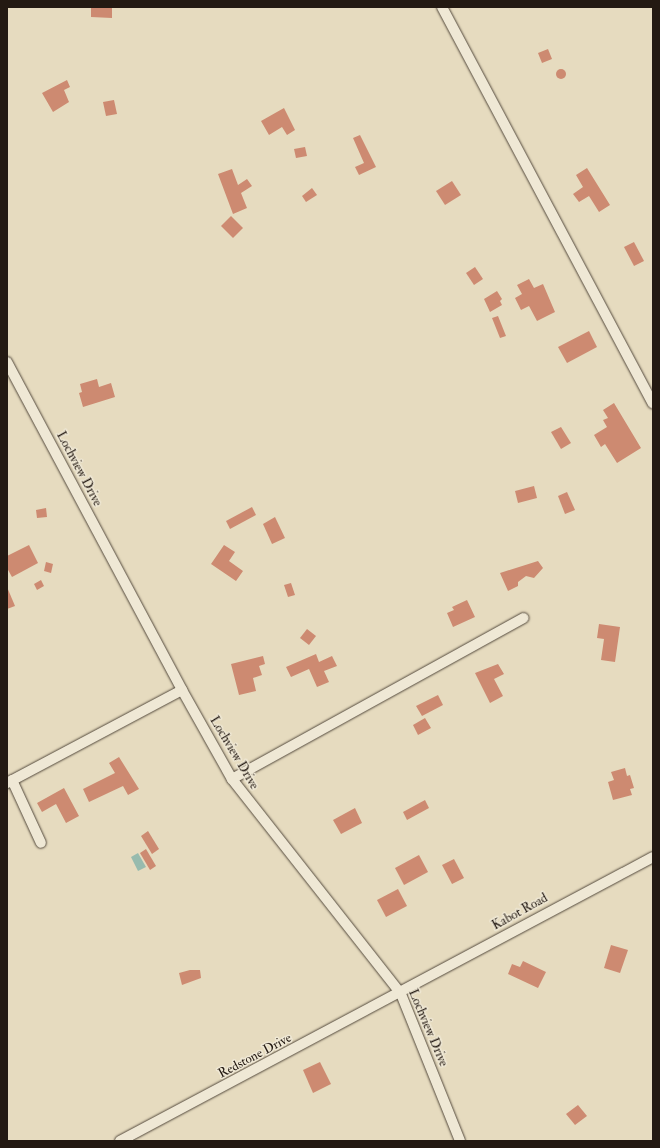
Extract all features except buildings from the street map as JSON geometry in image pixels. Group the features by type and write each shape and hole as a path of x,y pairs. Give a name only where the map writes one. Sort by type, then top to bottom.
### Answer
{"street":[{"path":"442,7 653,403"},
{"name":"Lochview Drive","path":"7,362 182,690 232,779 401,994 460,1141"},
{"path":"232,779 524,618"},
{"path":"41,843 10,781 182,690"},
{"name":"Kabot Road","path":"401,994 563,903 653,857"},
{"name":"Redstone Drive","path":"120,1141 401,994"}],"water":[{"path":"138,853 146,867 138,871 131,857"}]}
